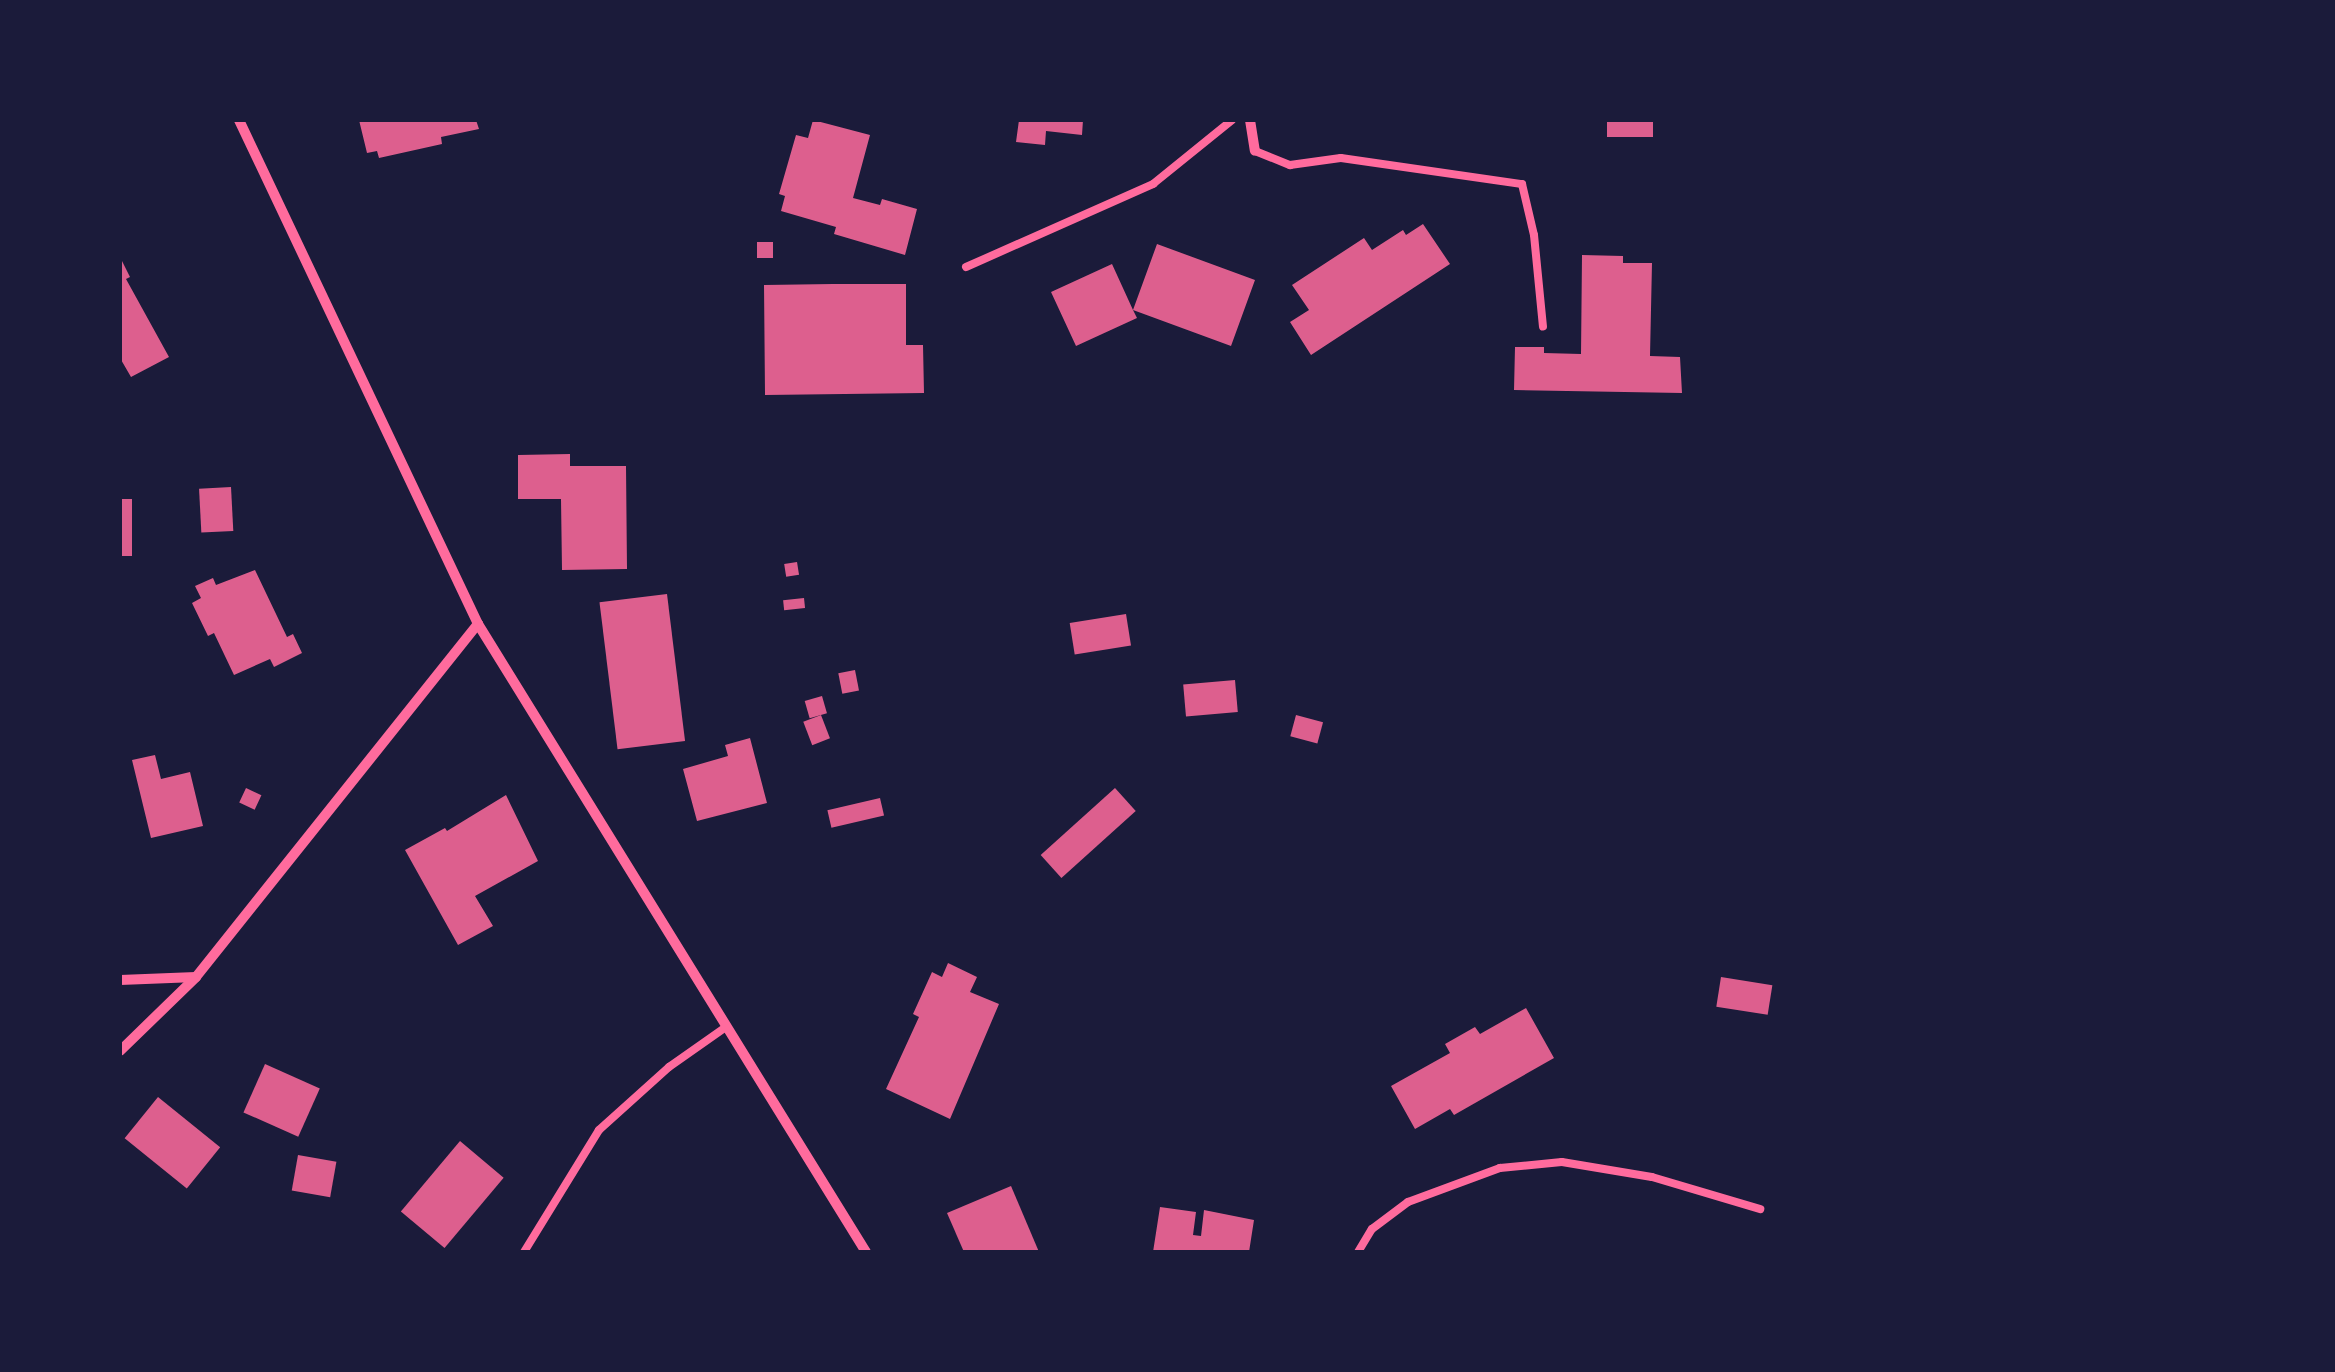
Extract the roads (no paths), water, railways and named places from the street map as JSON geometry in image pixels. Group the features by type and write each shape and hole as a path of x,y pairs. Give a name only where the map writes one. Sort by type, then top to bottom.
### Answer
{"street":[{"path":"239,120 478,624 866,1252"},
{"path":"1250,120 1254,151"},
{"path":"120,1051 196,976 478,624"},
{"path":"120,980 196,976"}],"lane":[{"path":"966,267 1153,184 1232,120"},
{"path":"1254,151 1290,164 1340,158 1522,184 1534,235 1543,327"},
{"path":"524,1252 598,1130 668,1066 726,1027"},
{"path":"1358,1252 1372,1230 1408,1202 1500,1168 1562,1162 1652,1177 1760,1208"}]}
